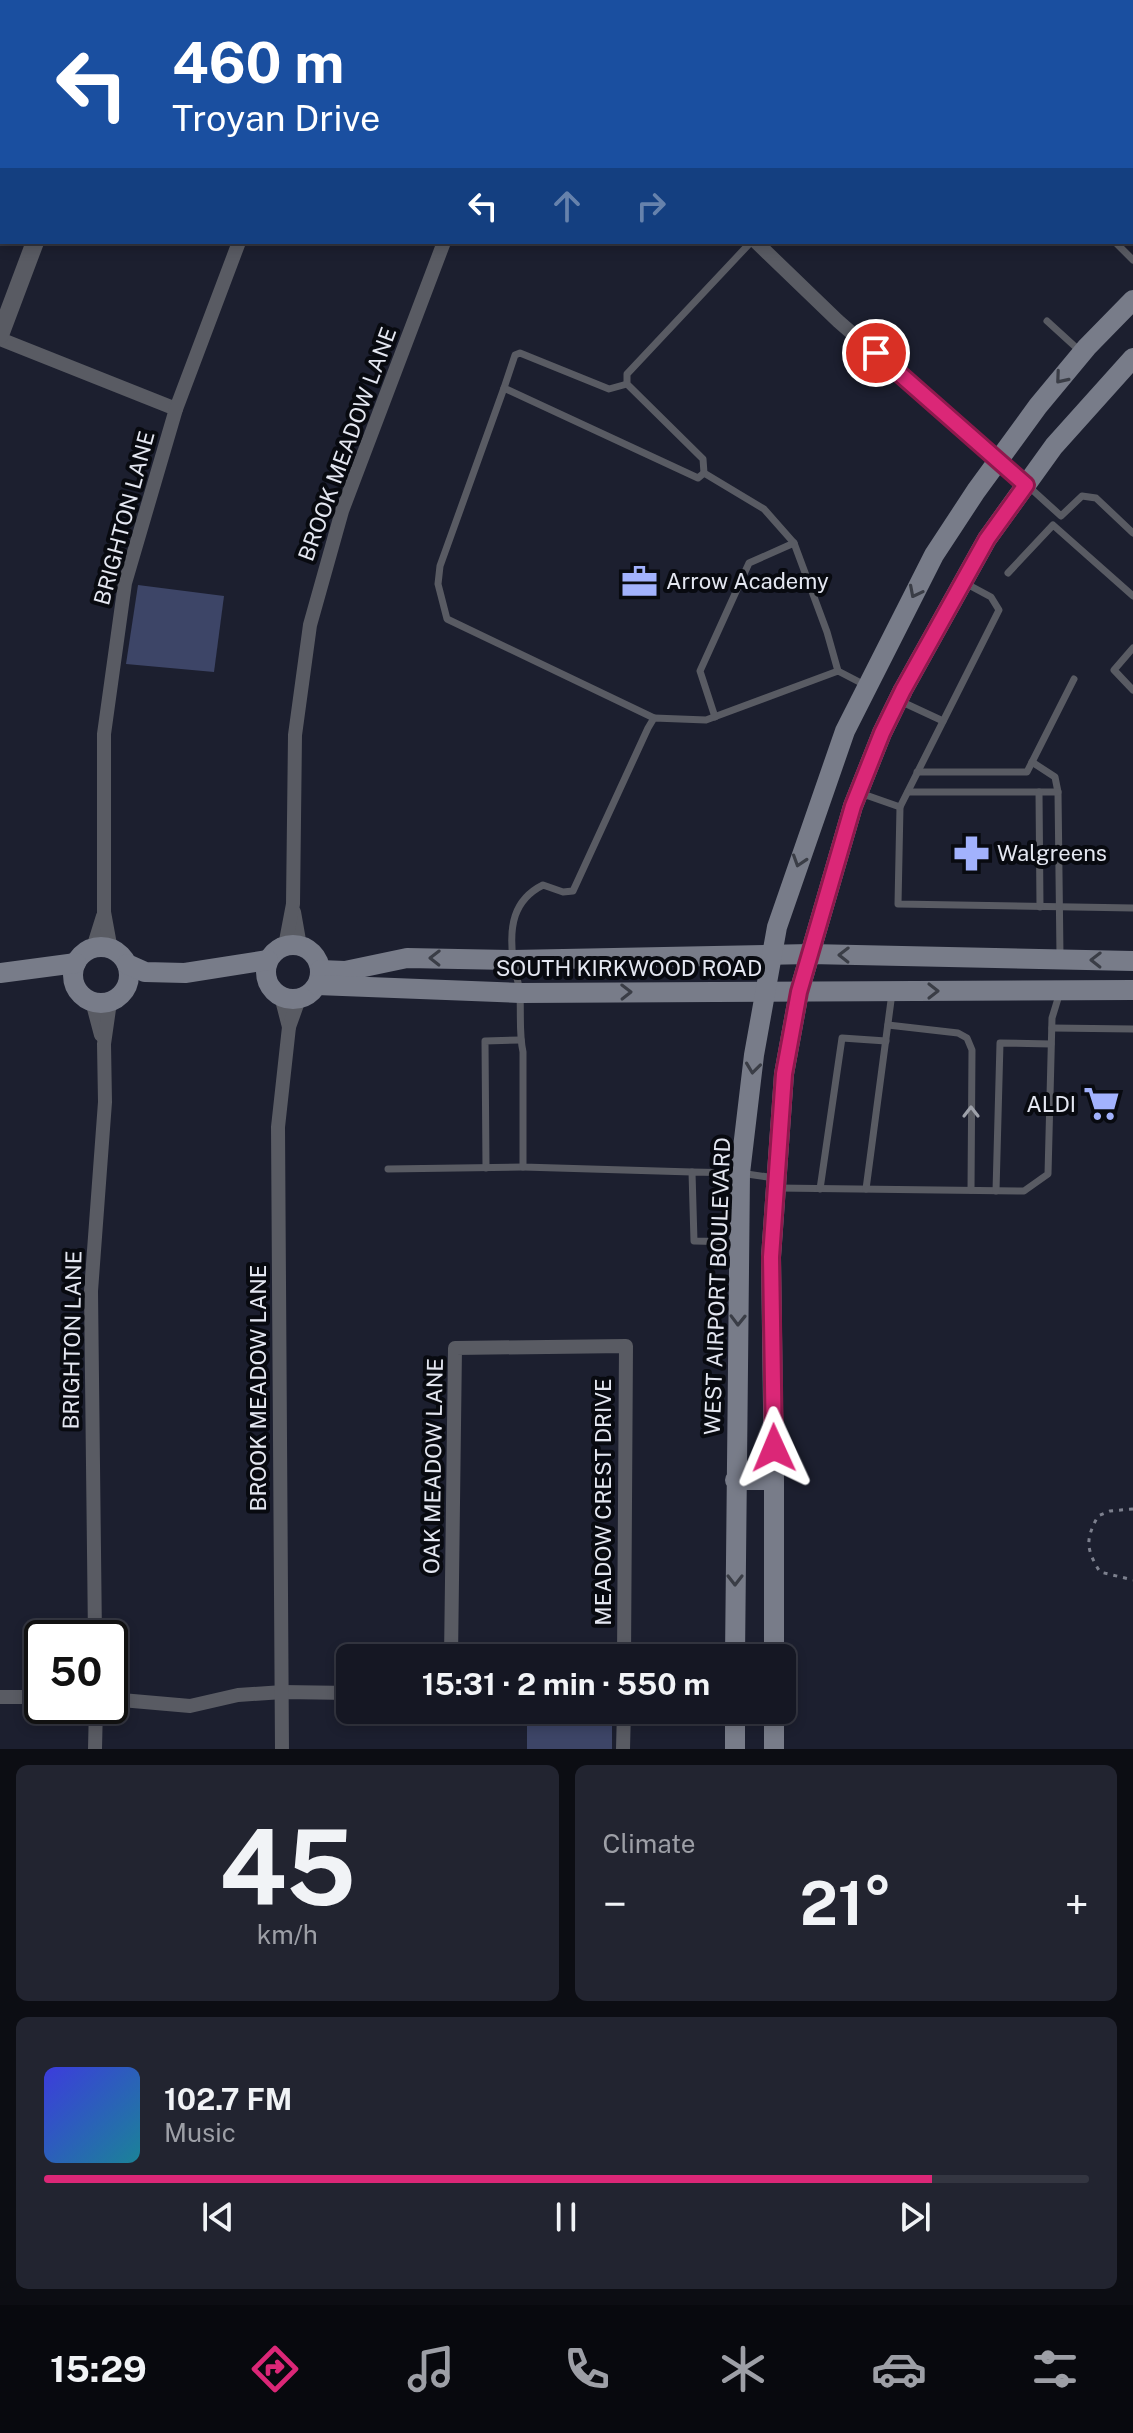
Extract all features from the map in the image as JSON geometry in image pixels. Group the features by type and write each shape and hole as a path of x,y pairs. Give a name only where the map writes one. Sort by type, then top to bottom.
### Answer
{"main road":[{"name":"WEST AIRPORT BOULEVARD","path":"735,1644 740,1173 754,1055 777,927 845,731 934,555 1038,406 1082,353 1133,300"},
{"path":"774,1644 771,1257 784,1074 799,992 858,793 898,700 987,539 1054,446 1133,358"},
{"path":"867,686 898,700"},
{"path":"109,997 129,973 122,956 102,949 81,956 75,973 84,997 109,997 255,975 267,969 278,949 292,946 314,954 318,977 306,996 290,997 270,986 267,969"},
{"name":"SOUTH KIRKWOOD ROAD","path":"318,977 407,958 513,960 810,954 1133,961"},
{"path":"1060,960 1061,990"},
{"path":"127,964 145,972 267,969"},
{"path":"0,973 75,973"},
{"path":"0,986 75,973"},
{"name":"SOUTH KIRKWOOD ROAD","path":"318,977 520,993 1133,990"},
{"path":"735,1480 774,1480"},
{"path":"735,1724 735,1749"},
{"path":"774,1724 774,1749"}],"street":[{"path":"34,244 0,337 176,409"},
{"name":"BRIGHTON LANE","path":"102,949 104,734 125,583 176,409 238,244"},
{"name":"BROOK MEADOW LANE","path":"292,946 295,735 310,625 342,511 443,244"},
{"path":"756,244 838,321 1026,485"},
{"name":"BRIGHTON LANE","path":"95,1620 91,1291 105,1102 104,1044 109,997"},
{"name":"BROOK MEADOW LANE","path":"282,1749 278,1127 290,997"},
{"name":"OAK MEADOW LANE","path":"451,1644 455,1348 626,1346"},
{"name":"MEADOW CREST DRIVE","path":"624,1644 626,1346"},
{"path":"128,1701 190,1706 238,1695 336,1693"},
{"path":"0,1697 24,1697"},
{"path":"95,1749 96,1724"},
{"path":"623,1749 624,1724"}],"lane":[{"path":"704,473 703,459 627,384 627,374 752,244"},
{"path":"1117,244 1133,260"},
{"path":"1047,321 1082,353"},
{"path":"627,384 609,389 520,353 515,355 440,566 438,584 447,619 654,718 706,720 838,671"},
{"path":"504,388 698,478 704,473"},
{"path":"704,473 764,509 794,543 838,671 867,686"},
{"path":"1026,485 1061,516"},
{"path":"1008,573 1082,496 1096,498 1133,533"},
{"path":"1053,525 1133,596"},
{"path":"715,717 700,671 749,563 794,543"},
{"path":"963,582 991,597 999,610 900,807 898,904 1133,908"},
{"path":"1133,648 1114,670 1133,690"},
{"path":"917,772 1027,772 1074,679"},
{"path":"898,700 943,721"},
{"path":"523,1167 523,1052 512,931 517,909 528,893 543,885 563,892 573,891 654,718"},
{"path":"1032,762 1055,777 1058,792 1060,960"},
{"path":"908,792 1058,792"},
{"path":"1039,792 1040,907"},
{"path":"858,793 900,807"},
{"path":"388,1169 523,1167 740,1173 775,1183 820,1189 1024,1191 1048,1174 1052,1018 1061,990"},
{"path":"866,1189 892,991"},
{"path":"888,1025 958,1033 967,1038 972,1050 971,1190"},
{"path":"1052,1028 1133,1029"},
{"path":"820,1189 842,1038 886,1041"},
{"path":"486,1168 485,1041 521,1040"},
{"path":"996,1191 1000,1043 1051,1044"},
{"path":"692,1172 694,1241 739,1242"}],"path":[{"path":"1133,1509 1110,1511 1098,1516 1087,1542 1100,1572 1133,1580"}],"shaded area":[{"path":"138,585 224,596 214,672 126,664"},
{"path":"527,1724 612,1724 612,1749 527,1749"}],"place":[{"name":"Arrow Academy","path":"640,581"},
{"name":"Walgreens","path":"971,853"},
{"name":"ALDI","path":"1102,1104"}],"route":[{"path":"774,1448 771,1257 775,1178 784,1074 799,992 853,806 882,733 987,539 1026,485 876,353"}]}
